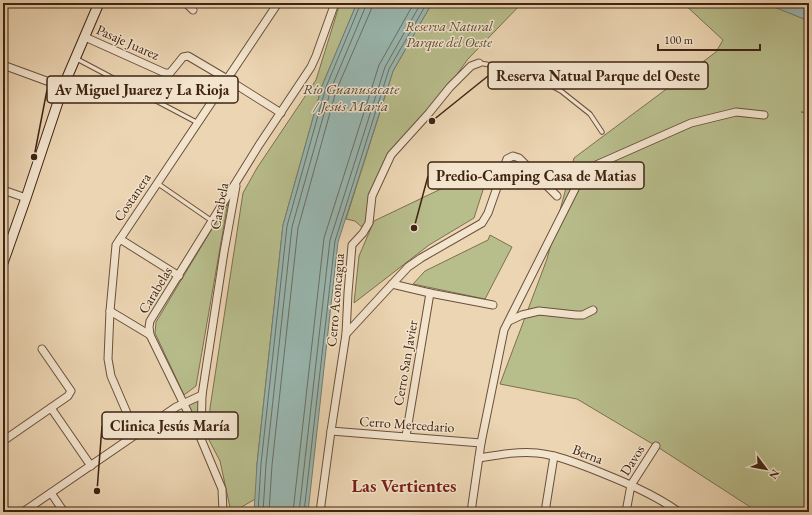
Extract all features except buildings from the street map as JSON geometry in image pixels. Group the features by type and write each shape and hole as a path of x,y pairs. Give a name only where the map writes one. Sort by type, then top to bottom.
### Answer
{"street":[{"path":"3,263 63,87 99,3"},
{"path":"186,3 193,10"},
{"name":"Costanera","path":"136,434 111,376 108,359 110,311 116,245 278,3"},
{"name":"Carabela","path":"201,439 202,395 224,252 237,181 305,76 316,56 335,3"},
{"name":"Pasaje Juarez","path":"85,37 165,73 170,73 183,57 188,56 281,112"},
{"name":"Cerro Aconcagua","path":"320,512 346,334 352,245 363,234 369,223 372,196 390,155 429,113 450,87 471,66 480,62"},
{"path":"3,65 63,87"},
{"path":"471,512 481,443 504,330 576,187 586,174 596,165 691,123 736,112 764,115"},
{"path":"346,334 408,268 421,258 482,223 488,213 507,159 513,156 519,158 557,196"},
{"name":"Carabelas","path":"223,512 222,490 201,439 150,335 149,327 150,321 237,181"},
{"path":"3,190 26,198"},
{"path":"120,239 178,276"},
{"path":"392,284 493,305"},
{"name":"Cerro San Javier","path":"406,436 430,293"},
{"path":"509,321 522,314 539,311 576,316 583,315 593,310"},
{"path":"110,311 150,335"},
{"path":"3,441 68,396 71,391 42,349"},
{"path":"23,512 183,403 202,395"},
{"path":"51,408 91,466"},
{"name":"Cerro Mercedario","path":"331,431 481,443"},
{"name":"Davos","path":"626,512 631,485 656,446"},
{"name":"Berna","path":"479,458 502,454 535,452 562,458 631,485 666,503 679,512"},
{"path":"545,512 554,456"},
{"path":"51,493 64,512"}],"lane":[{"path":"76,59 198,123"},
{"path":"480,62 497,66 511,75 528,81 548,84 561,91 590,114 602,132"},
{"path":"157,183 212,221"}],"green space":[{"path":"340,3 357,3 322,86 283,225 257,464 257,498 231,512 220,461 209,440 210,408 243,193 257,168 316,80"},
{"name":"Reserva Natural Parque del Oeste","path":"432,3 522,3 468,59 429,113 391,155 372,196 365,230 355,221 346,219 393,71"},
{"path":"683,3 766,3 809,21 809,112 801,112 809,114 809,512 758,512 656,446 577,399 500,384 547,259 574,158 716,52 723,40"},
{"path":"491,165 474,218 429,245 354,303 359,256 374,221"},
{"path":"228,202 196,386 184,395 155,333 156,322"},
{"path":"490,235 512,247 485,299 413,284 425,271 488,240"},
{"path":"200,398 199,432 185,405"}],"water":[{"name":"Río Guanusacate / Jesús María","path":"357,3 432,3 393,71 338,242 308,512 254,512 257,464 283,225 322,86"},
{"path":"766,3 809,3 809,21 769,5"}],"place":[{"name":"Reserva Natual Parque del Oeste","path":"432,121"},
{"name":"Av Miguel Juarez y La Rioja","path":"34,157"},
{"name":"Predio-Camping Casa de Matias","path":"414,228"},
{"name":"Clinica Jesús María","path":"97,491"}],"district":[{"name":"Las Vertientes","path":"404,486"}]}
